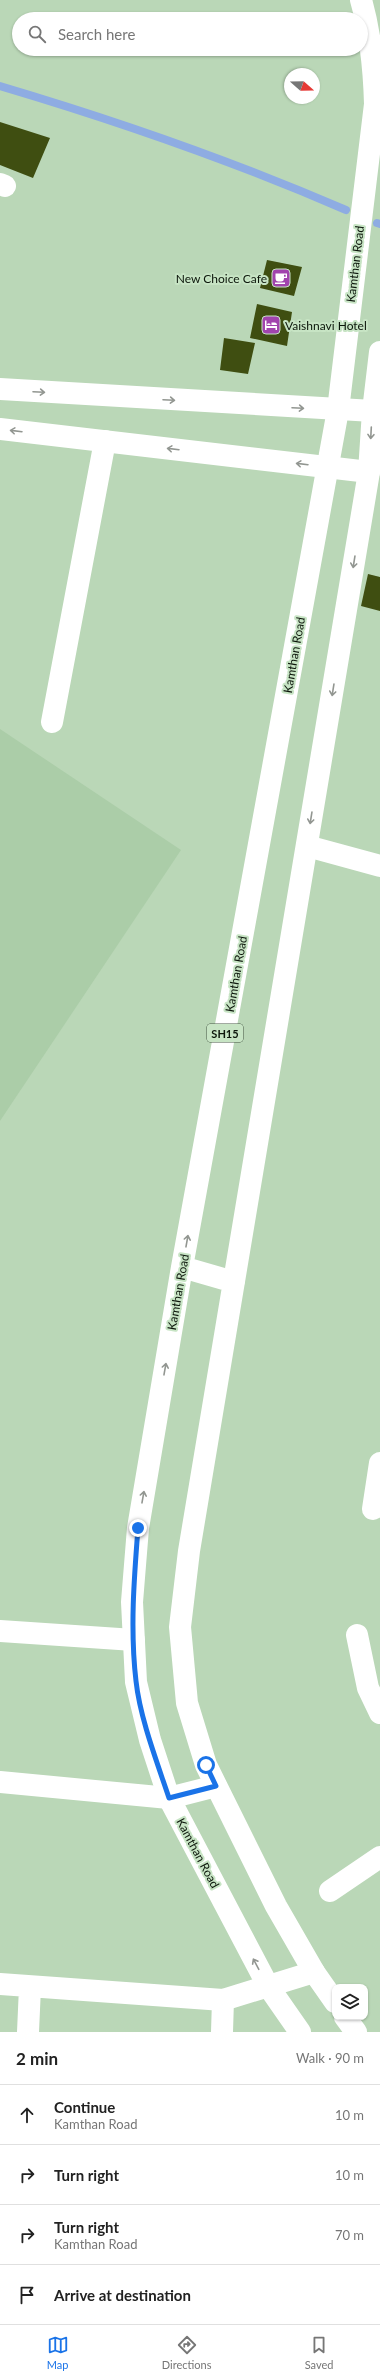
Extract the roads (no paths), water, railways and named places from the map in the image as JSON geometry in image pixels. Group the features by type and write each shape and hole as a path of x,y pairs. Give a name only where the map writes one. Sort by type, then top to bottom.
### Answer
{"main road":[{"name":"Kamthan Road","path":"361,0 364,12"},
{"name":"Kamthan Road","path":"300,2032 268,1986 169,1798 150,1740 136,1682 132,1602 138,1528 182,1268 338,410 375,104 374,62 368,25"},
{"path":"332,1998 314,1972 276,1906 206,1765 187,1703 180,1627 191,1543 369,472 373,411 380,352"},
{"path":"0,389 373,411"},
{"path":"0,429 369,472"},
{"path":"52,722 105,441"},
{"path":"307,846 380,866"},
{"path":"182,1268 234,1282"},
{"path":"373,1509 380,1464"},
{"path":"0,1631 134,1640"},
{"path":"357,1635 368,1688 380,1714"},
{"path":"0,1782 169,1798 216,1786"},
{"path":"330,1891 380,1858"},
{"path":"0,1984 223,2000 314,1972"},
{"path":"28,2032 30,1987"},
{"path":"222,2032 223,2000"},
{"path":"347,2020 356,2032"}],"waterway":[{"path":"0,86 88,113 218,158 346,210"}],"place":[{"name":"New Choice Cafe","path":"281,278"},
{"name":"Vaishnavi Hotel","path":"271,325"}]}
